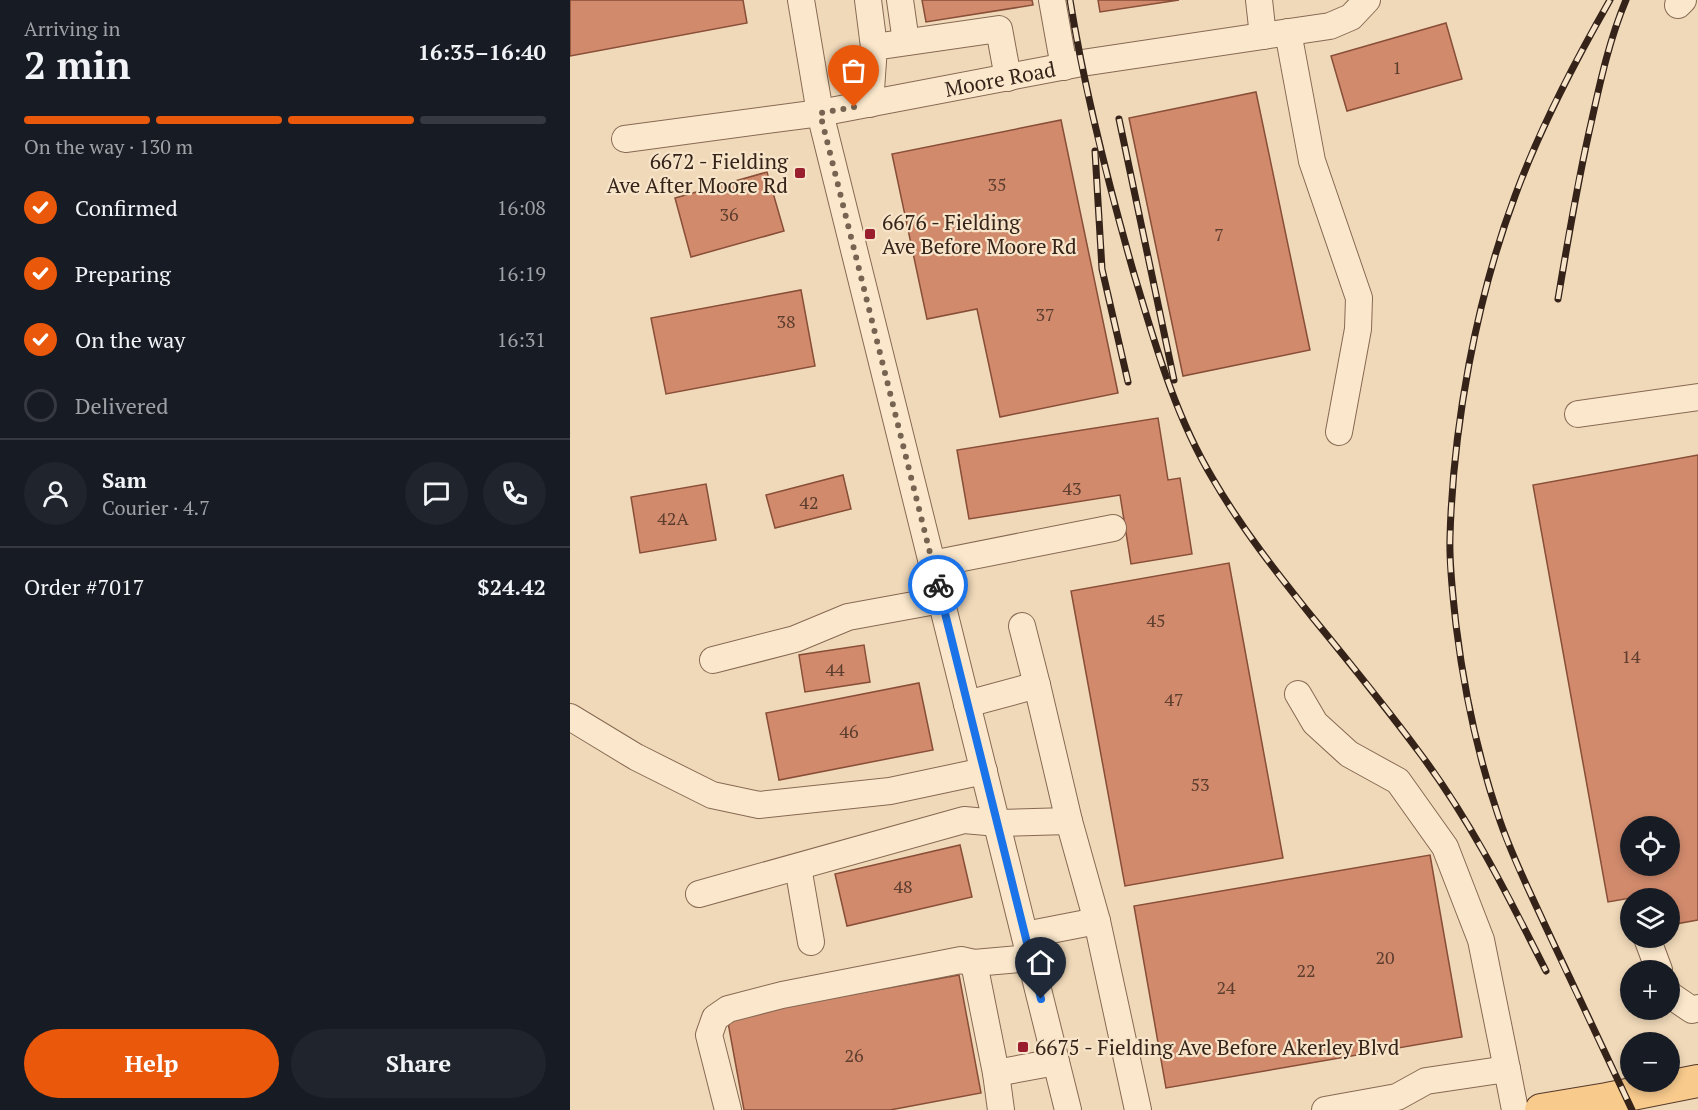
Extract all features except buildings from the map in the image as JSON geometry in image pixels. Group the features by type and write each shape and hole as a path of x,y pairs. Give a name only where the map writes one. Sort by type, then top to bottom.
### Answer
{"main road":[{"path":"1540,1110 1698,1081"}],"street":[{"path":"801,0 820,113 1068,1110"},
{"path":"868,0 874,47 870,104"},
{"path":"900,0 906,42"},
{"path":"1052,0 1064,67"},
{"path":"1259,0 1276,34 1312,161 1359,298 1358,329 1338,432"},
{"name":"Moore Road","path":"625,139 820,113 1064,67 1330,26 1352,16 1366,0"},
{"path":"874,47 999,29 1008,78"},
{"path":"1578,414 1698,397"},
{"path":"932,564 1113,528"},
{"path":"713,660 795,639 848,617 941,600"},
{"path":"1022,626 1069,821 1097,921 1138,1110"},
{"path":"967,704 1037,685"},
{"path":"1298,694 1315,723 1349,754 1398,781 1445,847 1481,940 1515,1110"},
{"path":"570,717 636,757 712,795 759,804 890,791 984,771"},
{"path":"699,894 964,820 998,823 1069,821"},
{"path":"798,867 811,942"},
{"path":"728,1110 709,1035 715,1018 728,1009 782,995 961,960 974,963 1028,947 1097,921"},
{"path":"974,963 1001,1110"},
{"path":"1680,1002 1692,1010 1698,1008"},
{"path":"996,1073 1056,1062"},
{"path":"1325,1110 1397,1097 1426,1081 1507,1069"}],"railway":[{"path":"1070,0 1098,138 1134,274 1167,379 1200,455 1224,497 1260,550 1438,778 1472,831 1546,971"},
{"path":"1610,0 1535,146 1501,236 1469,364 1456,452 1450,548 1456,625 1467,697 1498,815 1526,883 1632,1110"},
{"path":"1558,299 1578,186 1602,73 1626,0"},
{"path":"1119,119 1174,380"},
{"path":"1095,151 1102,269 1128,382"}],"way so far":[{"path":"854,107 820,113 938,585"}],"place":[{"name":"6672 - Fielding Ave After Moore Rd","path":"800,173"},
{"name":"6676 - Fielding Ave Before Moore Rd","path":"870,234"},
{"name":"6675 - Fielding Ave Before Akerley Blvd","path":"1023,1047"}],"route":[{"path":"938,585 1041,999"}]}
